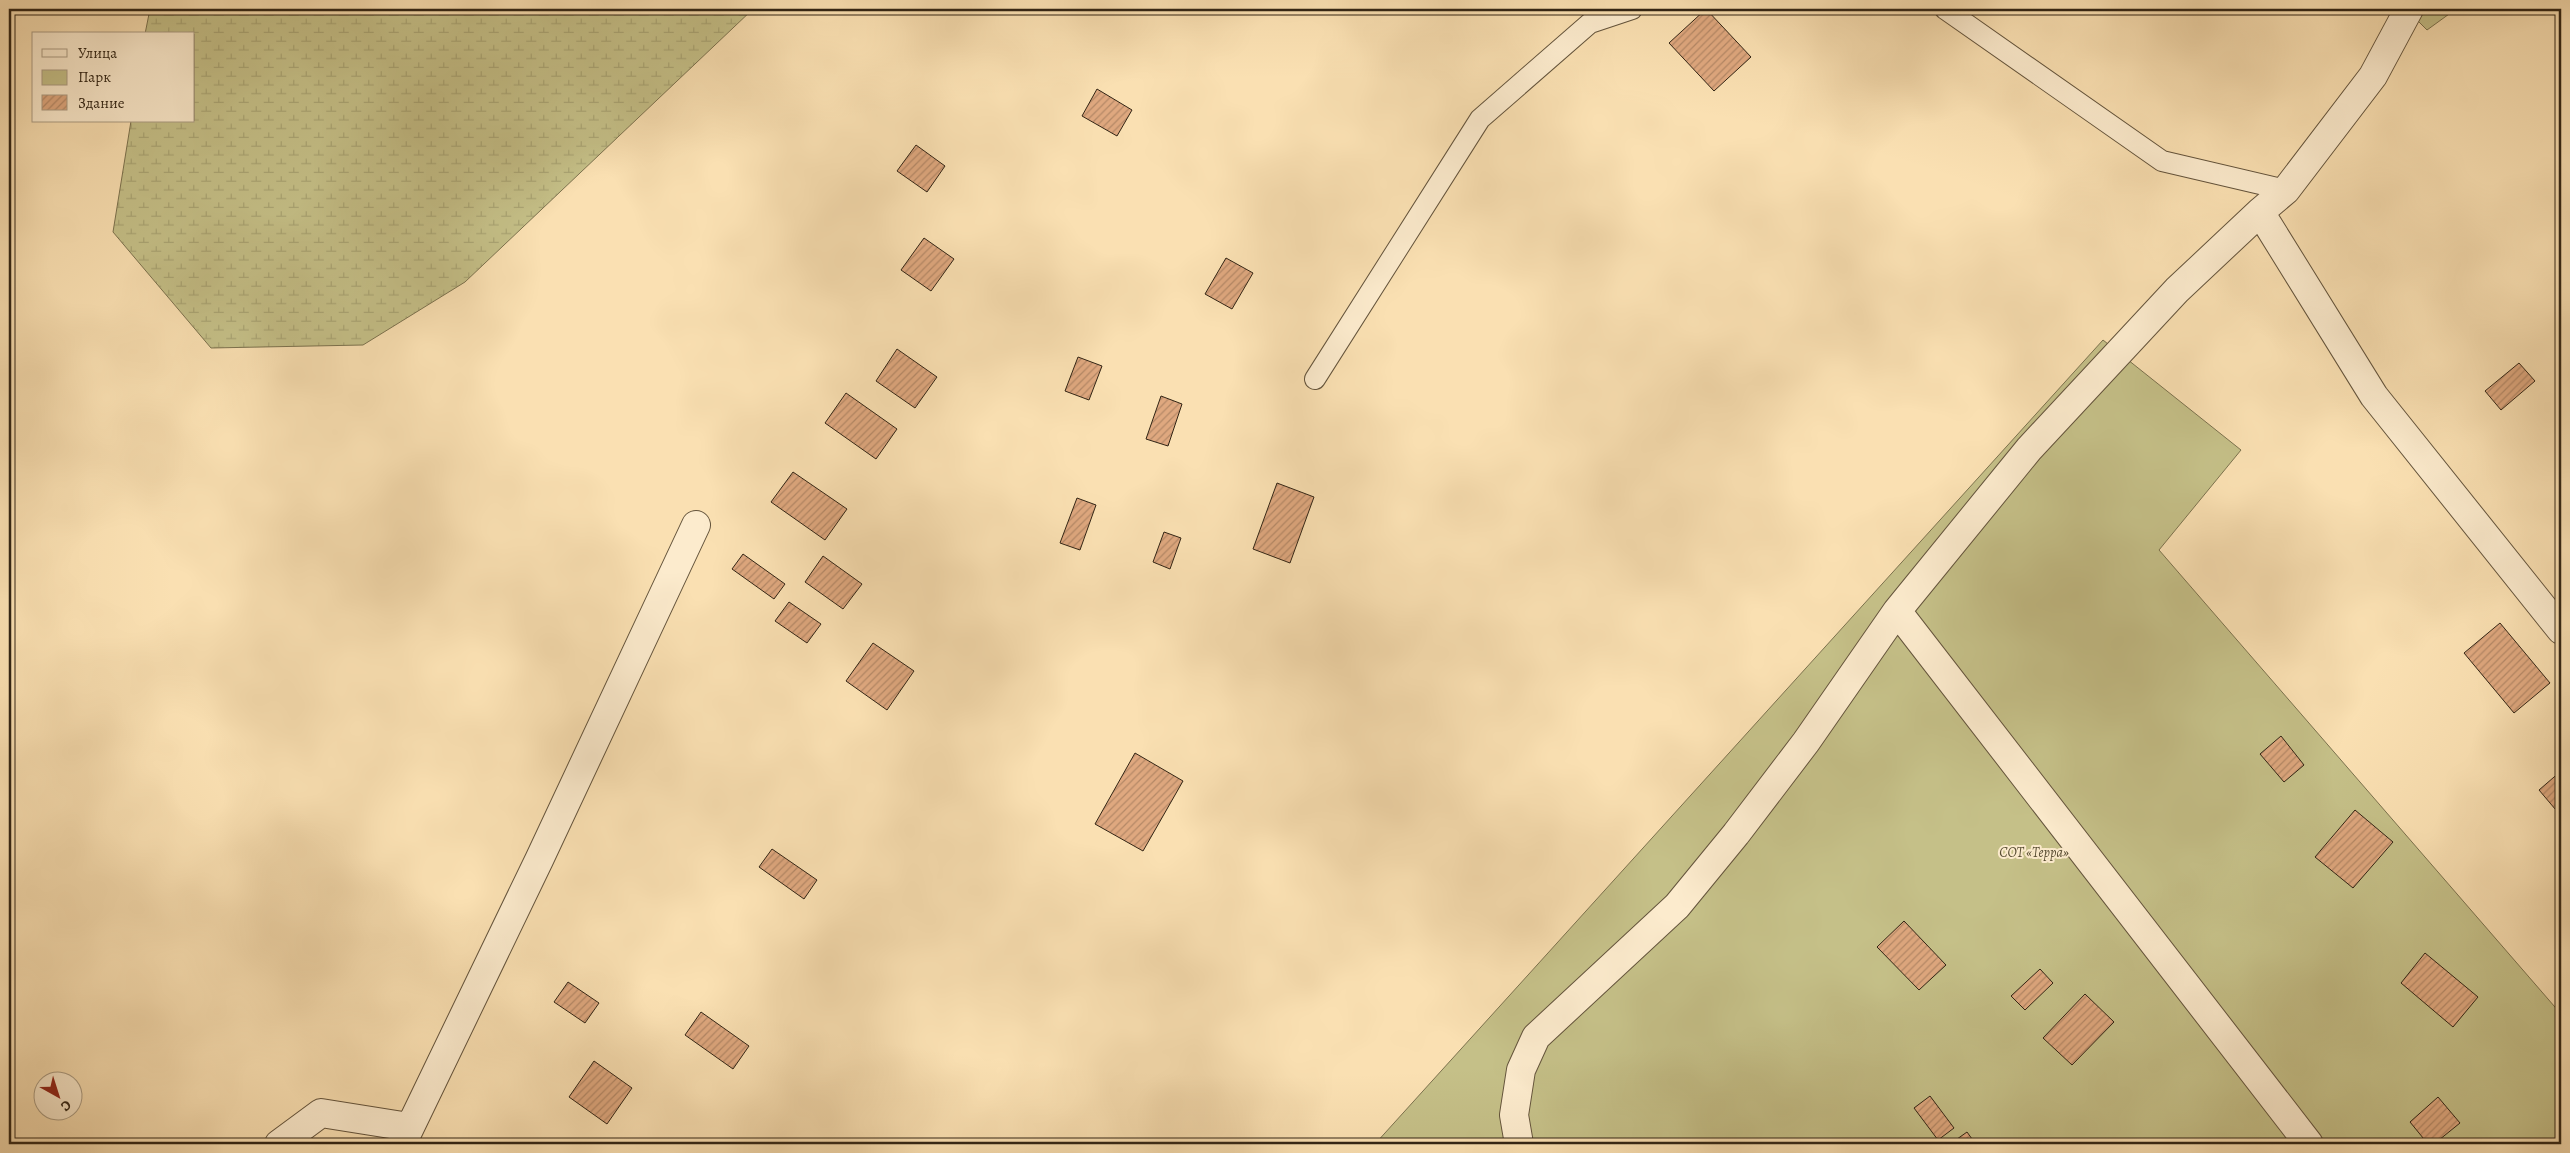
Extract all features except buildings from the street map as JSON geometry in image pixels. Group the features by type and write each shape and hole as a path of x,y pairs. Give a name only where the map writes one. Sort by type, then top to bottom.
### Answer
{"street":[{"path":"1519,1144 1514,1114 1521,1070 1536,1036 1677,906 1736,834 1806,742 1897,611 2029,449 2177,290 2286,190 2373,76 2409,9"},
{"path":"2260,212 2374,396 2561,630"},
{"path":"279,1144 321,1113 405,1136 540,860 696,525"},
{"path":"1897,611 2309,1144"}],"lane":[{"path":"1315,379 1480,119 1590,23 1632,9"},
{"path":"1946,9 2162,161 2286,190"}],"green space":[{"path":"150,9 753,9 465,282 363,345 211,348 113,232 131,122 195,122 195,32 145,32"},
{"path":"2406,9 2456,9 2427,30"},
{"name":"СОТ «Терра»","path":"2103,340 2241,450 2159,550 2561,1014 2561,1144 1375,1144"}]}
